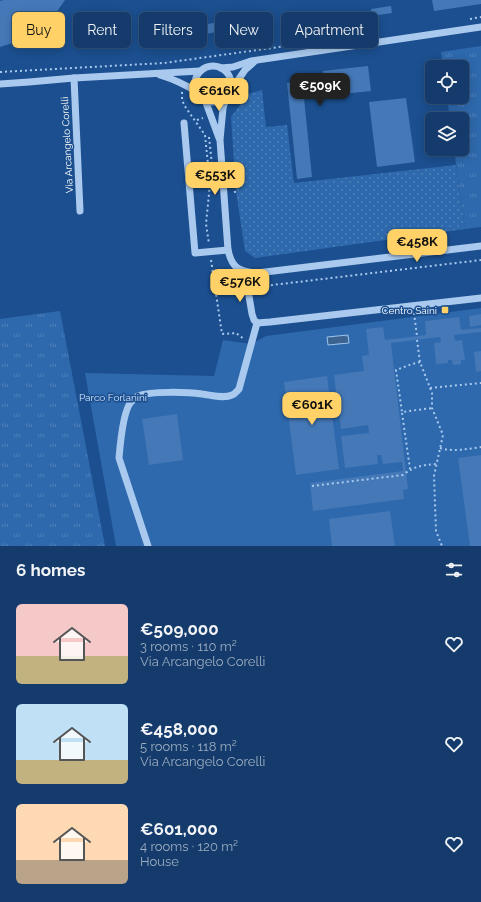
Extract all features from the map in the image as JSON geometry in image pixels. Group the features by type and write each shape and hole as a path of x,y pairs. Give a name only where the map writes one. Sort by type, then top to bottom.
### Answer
{"street":[{"path":"221,68 232,67 246,62 481,28"},
{"path":"256,61 244,70 229,93 224,99 218,102 211,102 199,96 195,88 195,81 197,75 204,68 217,66 230,75 232,84 229,93 222,108 220,140 228,250 232,263 236,267 245,272 257,273 481,246"},
{"path":"0,84 200,71"},
{"path":"154,74 169,78 197,92"},
{"name":"Via Arcangelo Corelli","path":"74,78 80,211"},
{"path":"205,100 220,140"},
{"path":"184,123 195,253 228,250"},
{"path":"148,546 119,458 126,410 130,402 138,396 171,392 224,397 232,395 239,389 257,323 252,314 245,272"},
{"path":"257,323 481,298"}],"path":[{"path":"465,20 481,17"},
{"path":"0,72 164,63 281,47"},
{"path":"187,72 188,59"},
{"path":"184,85 182,95 184,105 204,135 210,184 206,224 222,334 236,333 251,344"},
{"path":"208,132 213,174"},
{"path":"233,171 235,192"},
{"path":"262,286 481,260"},
{"path":"216,292 238,289"},
{"path":"414,306 417,336"},
{"path":"418,340 420,362 432,393 432,408 443,435 434,476 436,531 442,546"},
{"path":"410,469 396,370 420,362"},
{"path":"430,388 481,383"},
{"path":"402,412 432,408"},
{"path":"440,448 454,451 481,447"},
{"path":"312,486 403,475 410,469 423,465 437,464"}],"green space":[{"path":"481,46 481,227 465,229 455,156 469,156 469,112 449,112 448,104 469,104 469,60 442,60 441,52"},
{"path":"262,90 266,127 287,125 294,183 456,165 465,229 255,258 245,251 236,191 231,117 248,94"},
{"name":"Parco Forlanini","path":"481,308 481,546 116,546 85,373 214,376 223,340 251,344 266,336"},
{"path":"60,311 105,546 0,546 0,319"}],"water":[{"path":"348,335 349,343 328,345 327,337"}],"building":[{"path":"65,0 57,12 12,12 12,43 0,47 0,1"},
{"path":"432,0 481,0 481,4 434,11"},
{"path":"391,6 392,13 378,15 378,12 371,12 371,9"},
{"path":"215,23 215,32 207,34 207,24"},
{"path":"368,66 371,91 304,98 312,177 297,179 287,83 299,82 299,84 325,82 323,71"},
{"path":"406,98 415,162 377,167 369,102"},
{"path":"481,314 481,325 470,327 469,316"},
{"path":"459,317 461,330 481,328 481,332 454,335 455,341 462,340 465,360 461,360 461,364 453,365 452,360 448,360 448,363 436,364 434,343 441,342 440,337 391,343 408,489 403,490 404,499 313,511 310,483 403,471 402,462 383,464 381,455 377,455 378,464 345,468 341,436 369,433 368,425 341,429 334,375 364,371 362,356 369,355 366,329 383,327 385,340 426,335 425,321"},
{"path":"481,351 481,371 476,372 474,352"},
{"path":"327,376 339,469 296,475 284,382"},
{"path":"177,414 183,460 149,465 142,419"},
{"path":"481,455 481,546 470,546 458,458"},
{"path":"390,511 395,546 332,546 329,519"}],"place":[{"name":"Centro Saini","path":"445,310"}]}
